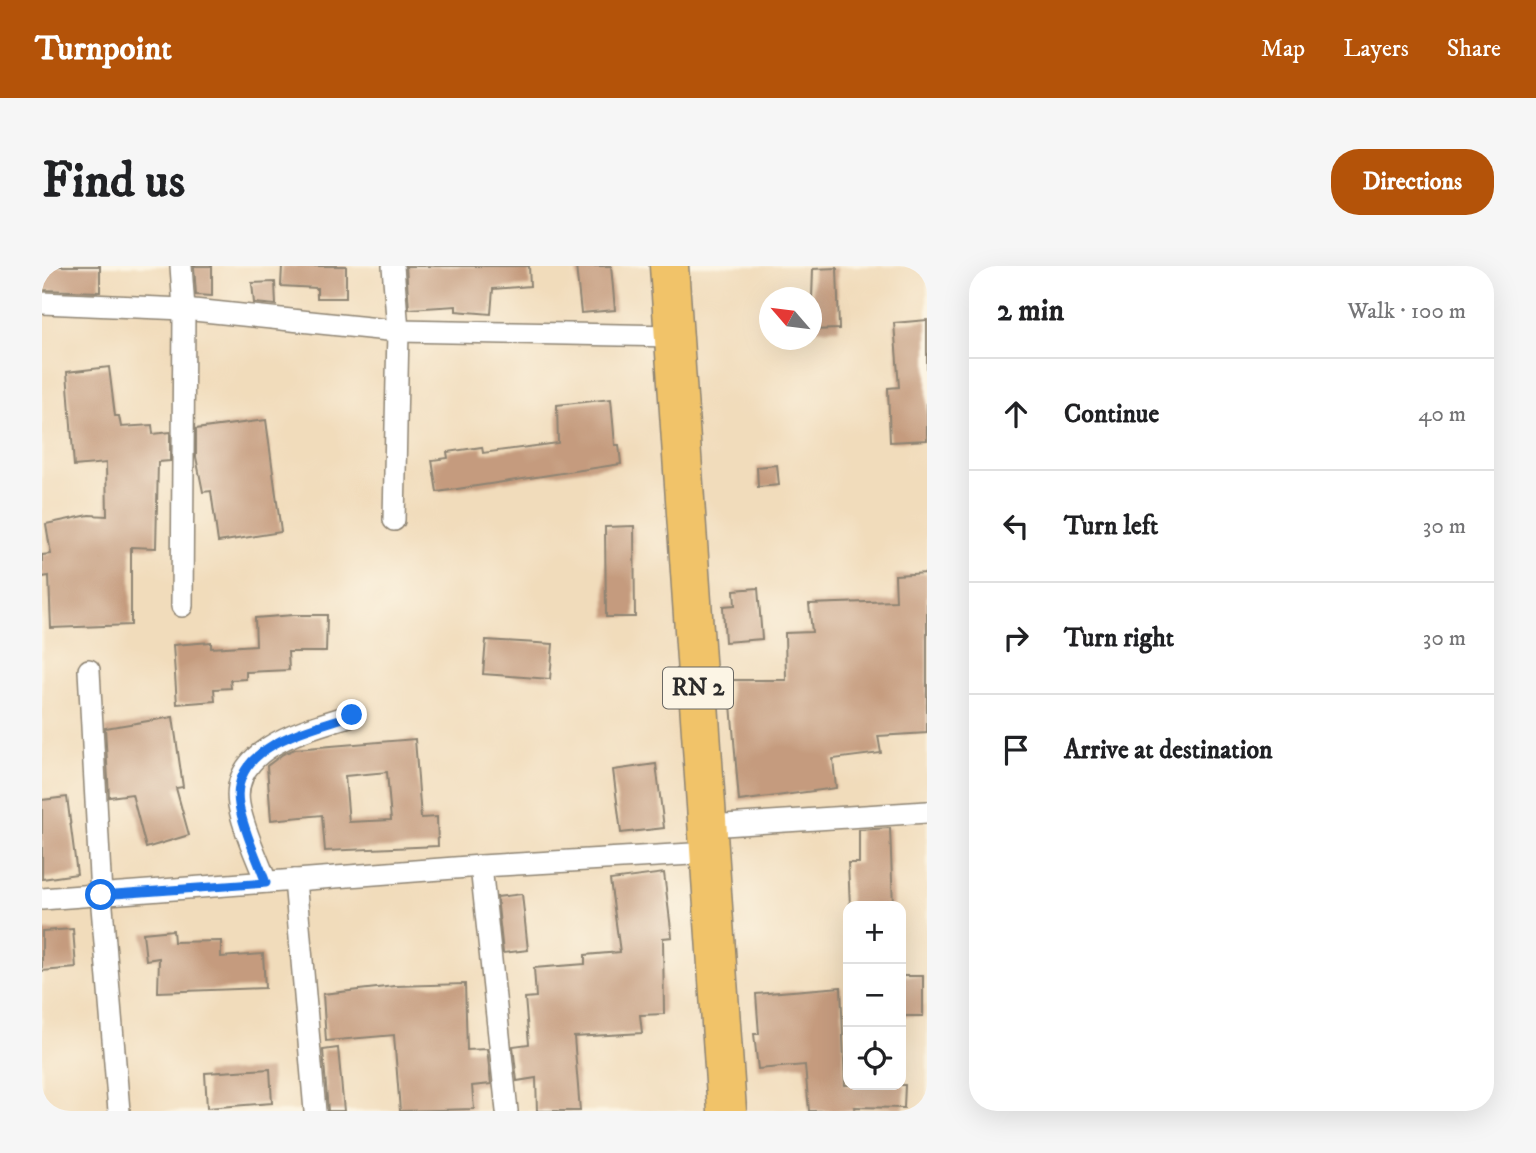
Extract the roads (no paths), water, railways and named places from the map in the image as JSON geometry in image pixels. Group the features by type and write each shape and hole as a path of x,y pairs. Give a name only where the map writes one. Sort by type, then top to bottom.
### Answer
{"highway":[{"name":"RN 2","path":"668,266 727,1111"}],"street":[{"path":"181,266 184,309 182,606"},
{"path":"393,266 398,331 394,520"},
{"path":"42,303 184,309 398,331 674,336"},
{"path":"89,670 101,895 119,1111"},
{"path":"266,883 239,802 245,775 255,758 278,740 352,715"},
{"path":"42,899 481,866 927,812"},
{"path":"481,866 507,1111"},
{"path":"295,880 315,1111"}]}
